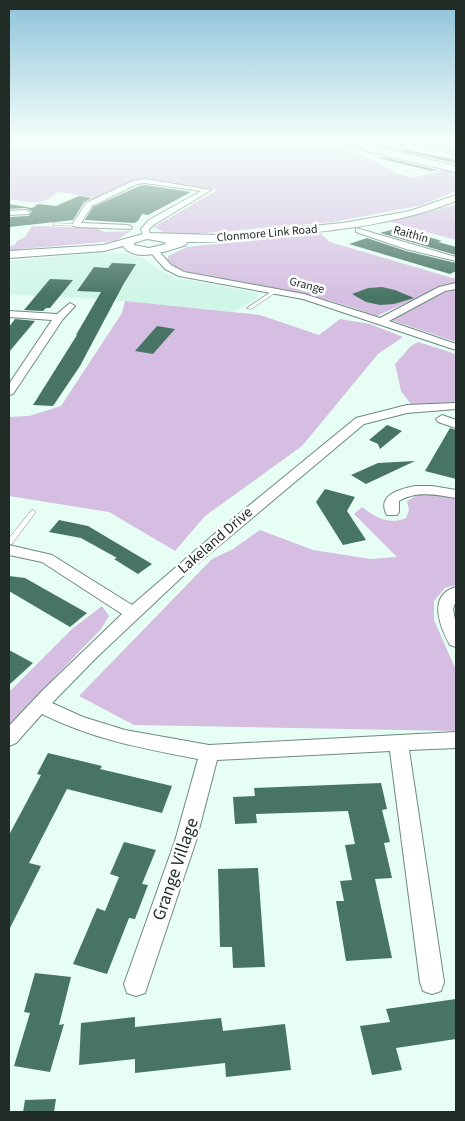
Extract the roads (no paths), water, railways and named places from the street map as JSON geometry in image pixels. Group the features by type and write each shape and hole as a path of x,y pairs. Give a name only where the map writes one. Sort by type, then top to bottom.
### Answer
{"main road":[{"name":"Clonmore Link Road","path":"168,241 195,240 358,223 400,215 456,198"},
{"path":"9,255 132,246 154,251 166,249 168,241 147,236 135,238 132,246"}],"street":[{"path":"76,225 89,205 114,192"},
{"path":"147,236 145,228 152,222 204,192"},
{"path":"9,214 26,212"},
{"path":"76,225 128,227"},
{"name":"Raithín","path":"359,230 410,247 456,259"},
{"name":"Grange","path":"154,251 155,255 168,267 182,274 304,297 456,347"},
{"path":"381,321 442,289 456,286"},
{"path":"9,392 21,366 59,317 70,306"},
{"path":"9,314 59,317"},
{"name":"Lakeland Drive","path":"9,738 133,613 208,545 360,421 385,412 406,408 456,406"},
{"path":"442,419 456,424"},
{"path":"392,512 392,499 399,494 426,489 456,494"},
{"path":"9,550 47,558 133,613"},
{"path":"456,592 448,599 445,608 446,622 456,641"},
{"path":"40,705 77,723 125,738 209,753 456,740"},
{"path":"399,744 432,982"},
{"name":"Grange Village","path":"136,984 182,855 209,753"}],"lane":[{"path":"54,224 76,225"},
{"path":"249,308 276,291"},
{"path":"9,542 33,512"}]}
